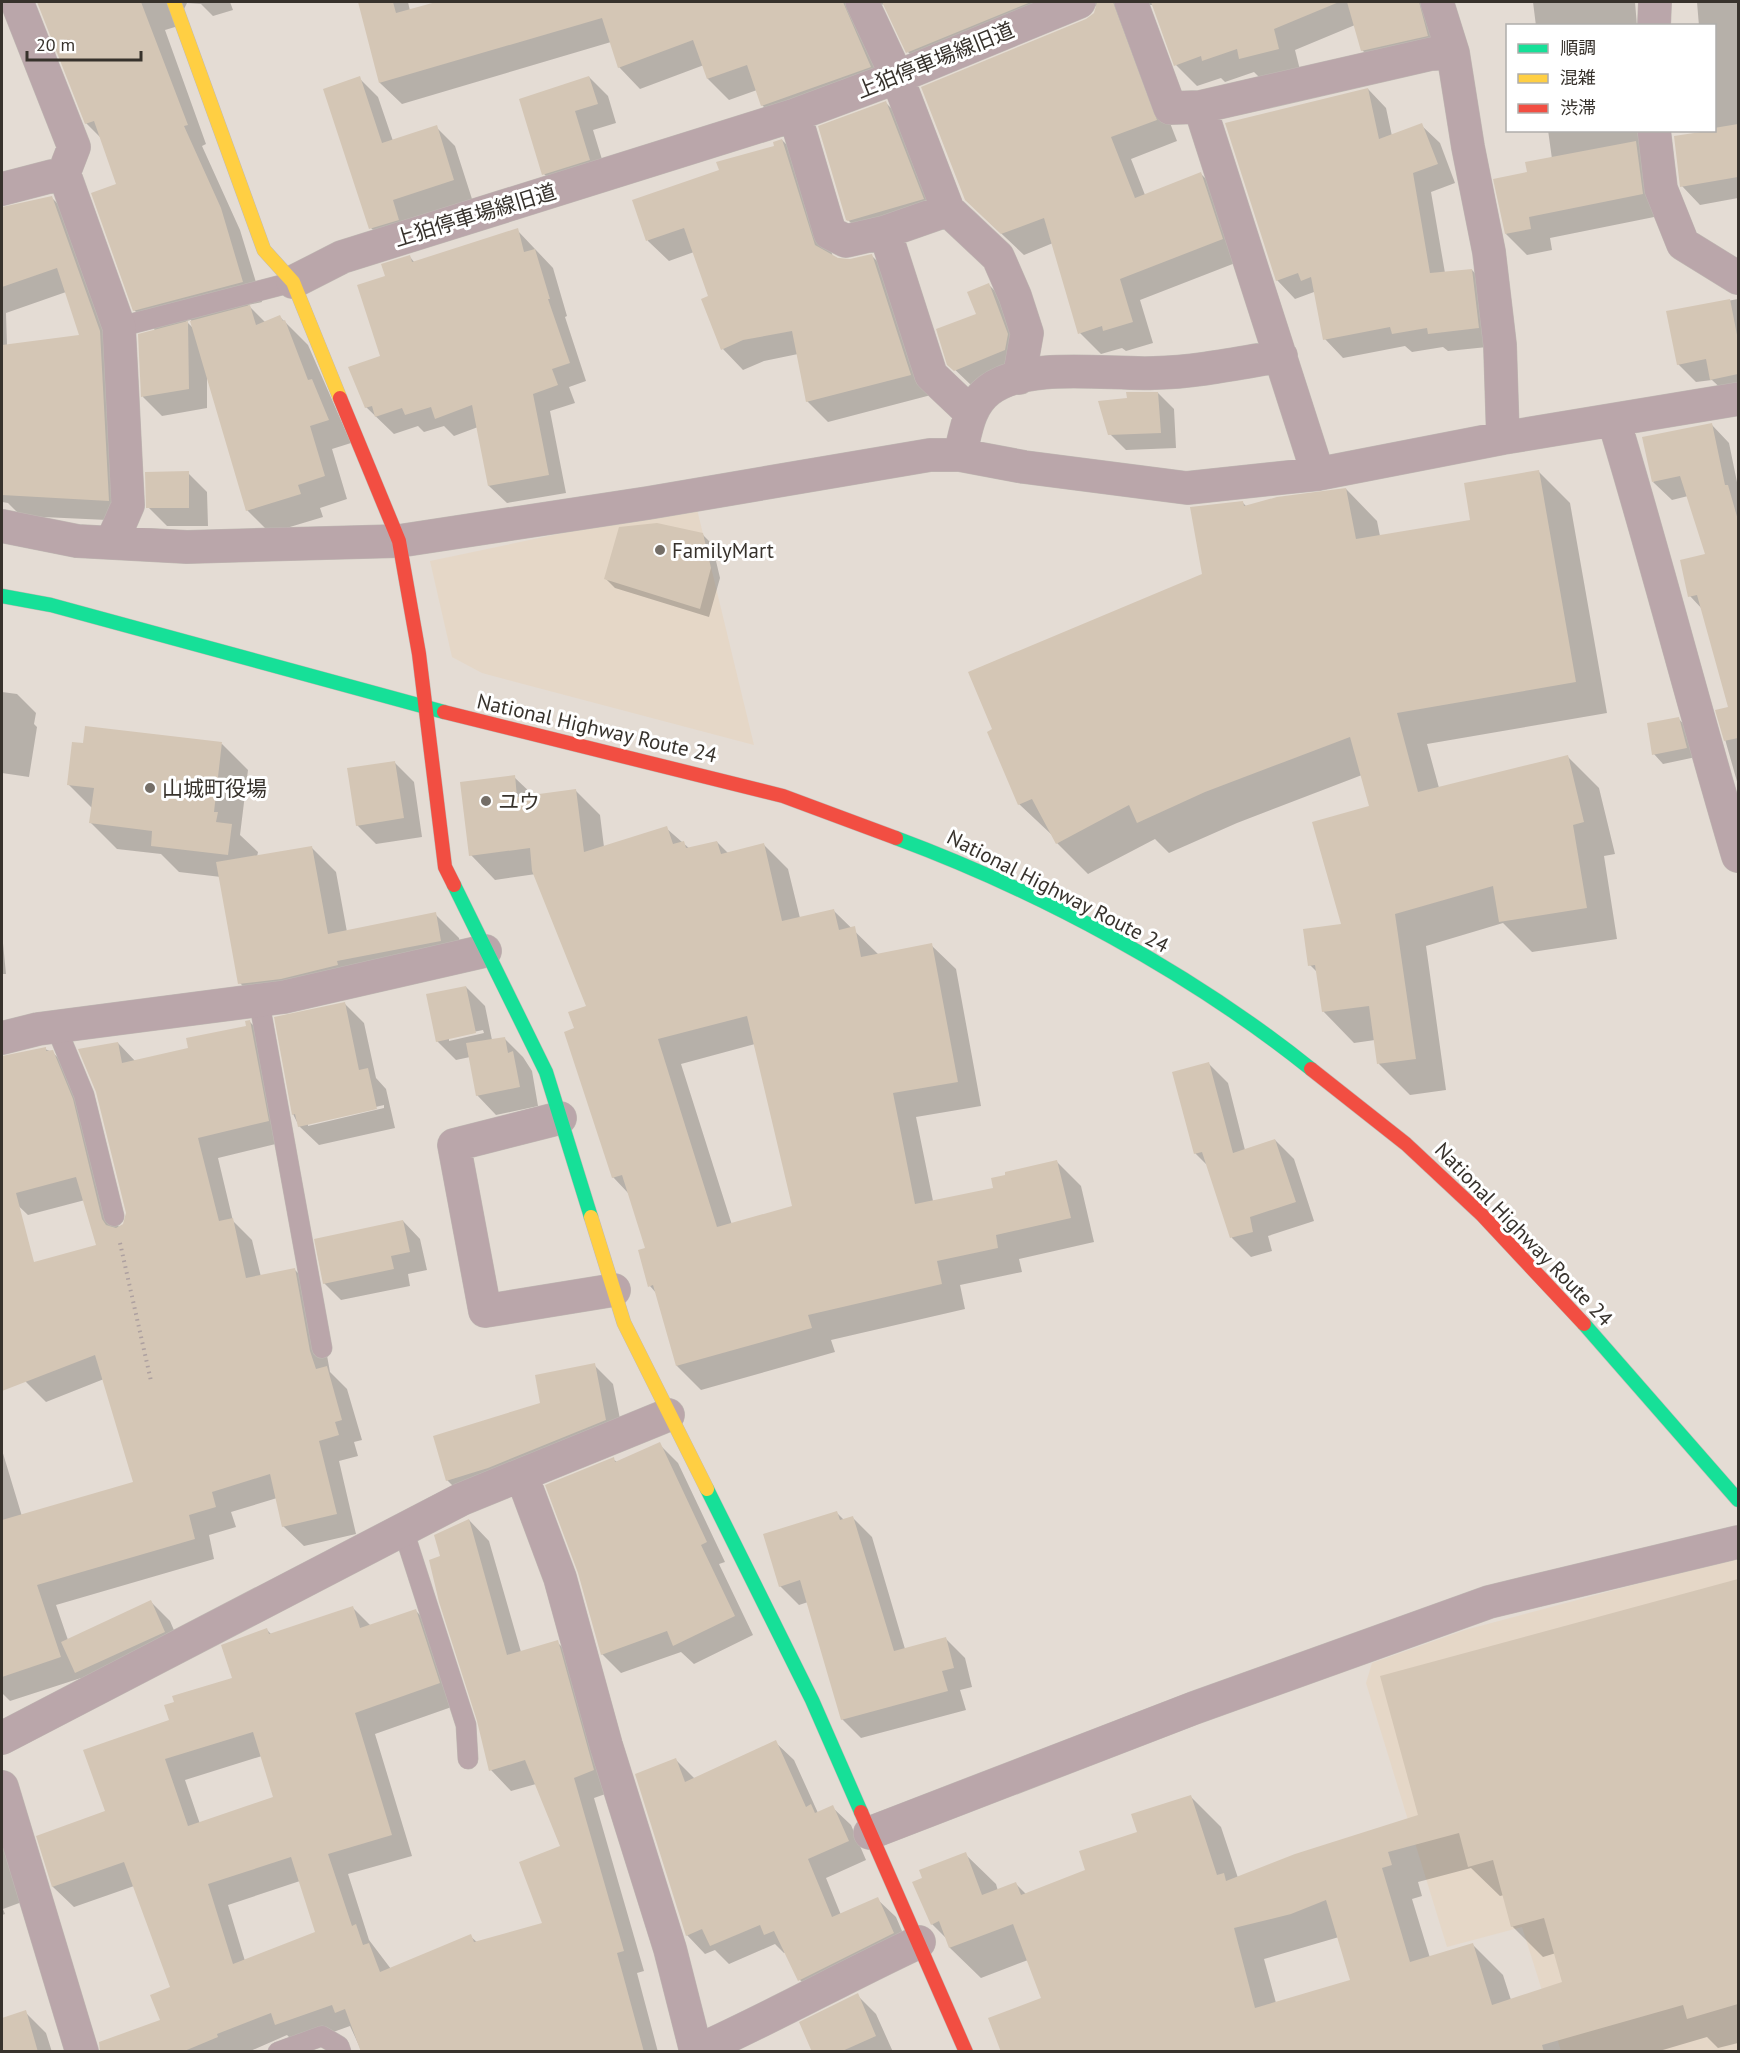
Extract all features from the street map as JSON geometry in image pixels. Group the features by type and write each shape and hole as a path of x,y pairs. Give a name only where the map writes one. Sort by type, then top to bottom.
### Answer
{"main road":[{"path":"174,2 264,250 293,282 399,541 419,654 445,867 546,1072 624,1323 812,1700 966,2052"},
{"name":"National Highway Route 24","path":"2,596 51,605 373,696 783,796 955,860 1111,938 1216,1000 1344,1093 1406,1144 1482,1215 1564,1301 1738,1500"}],"street":[{"path":"17,2 74,147 64,173 119,327 128,505 112,542"},
{"path":"862,2 897,77 948,210 998,257 1015,296 1027,333 1019,378"},
{"name":"上狛停車場線旧道","path":"293,282 342,257 795,115 897,77 1080,2"},
{"path":"1131,2 1170,108 1200,106 1431,54 1453,53"},
{"path":"1437,2 1453,53 1468,147 1489,252 1500,345 1503,438"},
{"path":"1654,24 1655,2"},
{"path":"1200,106 1318,474"},
{"path":"795,115 830,233 846,241 885,232 948,210"},
{"path":"1654,132 1661,189 1683,244 1738,278"},
{"path":"2,189 64,173"},
{"path":"885,232 931,375 970,412"},
{"path":"960,455 970,412 989,390 1034,372 1155,373 1217,367 1281,356"},
{"path":"2,526 77,541 187,547 399,541 648,503 930,455 960,455 1024,467 1187,488 1318,474 1503,438 1738,399"},
{"path":"1614,421 1654,554 1685,675 1738,856"},
{"path":"2,1038 56,1027 260,1001 485,951"},
{"path":"560,1118 454,1145 485,1311 614,1290"},
{"path":"2,1738 462,1499 668,1415"},
{"path":"522,1476 560,1578 606,1745 670,1949 695,2051 744,2030 853,1973 919,1942"},
{"path":"870,1833 1194,1708 1489,1602 1738,1542"},
{"path":"2,1786 82,2052"}],"lane":[{"path":"119,327 293,282"},
{"path":"260,1001 322,1348"},
{"path":"56,1027 84,1095 114,1216"},
{"path":"404,1529 466,1725 468,1759"},
{"path":"279,2052 322,2036 339,2046 341,2052"}],"path":[{"path":"114,1216 151,1381"}],"shaded area":[{"path":"696,505 754,745 482,673 452,657 430,561"},
{"path":"1738,1557 1738,2051 1561,2051 1522,1927 1447,1947 1366,1683 1372,1663 1465,1630"}],"building":[{"path":"37,2 141,2 188,125 184,126 221,208 243,282 133,311 91,193 116,184 94,121 85,124"},
{"path":"358,2 393,2 396,13 436,2 843,2 871,67 761,106 747,65 707,79 693,40 618,68 602,18 379,83"},
{"path":"882,2 1031,2 906,53"},
{"path":"1097,2 1113,2 1157,120 1111,137 1135,198 1201,172 1223,239 1120,279 1133,322 1103,331 1102,326 1078,334 1044,218 1001,234 965,200 921,87 1086,19 1094,13"},
{"path":"1151,2 1339,2 1274,29 1279,49 1239,59 1237,49 1202,61 1201,56 1174,66"},
{"path":"1347,2 1419,2 1428,36 1361,51"},
{"path":"360,76 382,143 437,125 454,180 393,200 399,220 369,229 323,89"},
{"path":"589,76 598,104 575,111 590,160 542,175 519,99"},
{"path":"1368,88 1379,139 1422,123 1438,164 1413,173 1430,273 1472,269 1479,328 1428,334 1427,328 1392,334 1390,327 1323,340 1311,277 1301,281 1298,273 1276,281 1225,123"},
{"path":"886,101 924,199 848,221 818,126"},
{"path":"1738,124 1738,177 1680,187 1674,136 1716,132 1716,128"},
{"path":"782,139 815,245 838,258 850,259 872,254 911,375 806,402 792,331 743,340 721,350 701,299 708,296 684,228 646,241 632,200 719,170 716,162 774,146 773,142"},
{"path":"1636,141 1643,194 1529,217 1531,229 1505,234 1493,179 1527,172 1525,162"},
{"path":"52,196 100,331 109,501 2,495 2,345 79,335 57,268 2,287 2,207"},
{"path":"518,228 524,252 535,249 550,299 548,299 570,363 552,369 558,385 533,394 549,475 488,486 472,405 435,419 431,407 405,415 402,408 375,417 372,406 365,408 348,367 380,356 357,285 385,276 381,264 410,255 412,262"},
{"path":"989,283 1008,334 1005,350 954,371 947,365 936,329 976,314 967,292"},
{"path":"1730,299 1738,340 1738,374 1710,380 1706,359 1677,365 1666,311"},
{"path":"250,305 256,325 280,315 283,321 285,320 308,380 312,379 329,420 310,426 325,476 298,485 301,494 246,511 190,321"},
{"path":"188,321 189,389 141,397 138,334"},
{"path":"1126,392 1158,392 1161,433 1108,435 1098,401 1127,398"},
{"path":"1712,423 1725,485 1728,485 1738,520 1738,738 1724,741 1715,710 1728,707 1697,595 1688,597 1680,560 1705,554 1680,476 1652,482 1642,437"},
{"path":"1539,470 1576,682 1397,713 1418,792 1568,755 1584,822 1573,825 1587,908 1499,922 1493,886 1395,914 1416,1059 1377,1064 1369,1006 1322,1012 1315,965 1308,966 1303,929 1341,924 1312,822 1369,806 1350,737 1205,792 1137,823 1129,805 1056,844 1032,799 1018,805 987,732 992,729 968,672 1202,574 1190,507 1243,501 1244,506 1277,497 1346,488 1356,539 1470,520 1464,483"},
{"path":"189,471 189,508 146,508 145,472"},
{"name":"FamilyMart","path":"657,523 703,533 711,568 700,609 604,579 619,527"},
{"path":"1679,717 1687,748 1652,755 1647,723"},
{"path":"85,726 222,742 214,812 218,812 216,822 232,824 228,855 151,846 152,831 89,823 94,788 67,785 72,742 83,743"},
{"path":"395,761 404,818 356,826 347,768"},
{"path":"515,775 517,797 576,789 584,852 667,826 673,844 684,841 686,848 717,841 721,854 764,843 782,921 834,909 839,930 855,926 861,957 932,943 958,1082 893,1093 915,1204 993,1188 991,1178 1005,1175 1005,1172 1057,1160 1071,1218 996,1235 998,1248 937,1261 942,1284 808,1315 812,1328 676,1366 653,1285 648,1287 638,1250 645,1248 622,1175 612,1178 564,1032 574,1028 568,1012 586,1006 532,871 530,848 469,856 460,782","holes":["747,1016 792,1206 717,1227 658,1039"]},
{"path":"312,846 328,934 436,912 441,941 337,961 338,965 281,979 238,984 216,862"},
{"path":"466,986 476,1033 436,1042 426,994"},
{"path":"345,1002 359,1070 368,1068 377,1109 298,1127 295,1114 292,1115 274,1017"},
{"path":"250,1020 269,1121 198,1138 219,1221 233,1218 246,1278 295,1268 310,1351 316,1369 327,1366 342,1420 335,1422 339,1435 319,1441 337,1514 282,1527 270,1474 212,1492 216,1507 189,1515 195,1539 37,1585 61,1657 2,1677 2,1520 133,1482 95,1355 2,1391 2,1056 46,1047 46,1051 53,1050 73,1099 102,1219 106,1225 116,1228 123,1224 126,1213 96,1092 78,1049 118,1042 122,1063 188,1048 186,1038 246,1026 245,1021","holes":["76,1177 96,1245 34,1262 16,1193"]},
{"path":"505,1037 508,1053 513,1051 520,1087 476,1096 466,1043"},
{"path":"1209,1062 1233,1153 1275,1139 1296,1202 1250,1217 1253,1232 1230,1238 1202,1152 1194,1154 1172,1072"},
{"path":"403,1220 410,1252 391,1256 394,1269 323,1284 314,1239"},
{"path":"595,1363 606,1420 488,1468 446,1481 433,1436 540,1403 535,1375"},
{"path":"660,1442 707,1542 701,1545 735,1616 673,1646 667,1631 601,1655 578,1573 545,1485 614,1457 615,1462"},
{"path":"837,1511 840,1520 853,1516 894,1651 946,1637 954,1668 942,1671 948,1691 841,1720 800,1580 779,1587 763,1534"},
{"path":"469,1519 507,1655 558,1640 594,1770 574,1778 624,1951 617,1953 644,2052 361,2052 345,2009 335,2013 332,2005 275,2025 271,2013 217,2034 218,2037 182,2052 100,2052 99,2042 160,2020 150,1995 170,1987 124,1862 52,1887 36,1836 105,1811 83,1750 169,1720 164,1705 174,1702 172,1696 232,1678 221,1645 267,1628 269,1634 353,1606 360,1628 416,1609 440,1683 355,1713 392,1835 328,1854 352,1926 356,1924 363,1945 369,1943 380,1972 471,1934 474,1942 542,1923 519,1862 560,1846 525,1760 489,1771 477,1721 439,1602 429,1560 440,1556 434,1535","holes":["253,1732 273,1797 188,1826 165,1759","291,1857 315,1932 233,1964 208,1884"]},
{"path":"1738,1579 1738,2004 1687,2019 1683,2005 1542,2045 1544,2052 1001,2052 988,2018 1041,1998 1013,1924 949,1948 939,1921 931,1925 912,1882 922,1878 919,1870 966,1852 982,1895 1016,1882 1021,1895 1085,1870 1079,1851 1137,1832 1131,1814 1191,1795 1217,1875 1224,1873 1226,1881 1295,1854 1418,1815 1380,1676","holes":["1459,1833 1468,1867 1493,1860 1511,1927 1544,1918 1562,1982 1492,2005 1473,1943 1410,1962 1382,1868 1392,1865 1388,1852","1326,1900 1350,1980 1255,2008 1234,1928 1291,1914"]},
{"path":"151,1600 165,1632 75,1673 61,1642"},
{"path":"776,1740 806,1807 811,1804 815,1813 833,1805 849,1841 808,1859 832,1917 878,1897 894,1933 798,1981 774,1931 764,1935 760,1925 710,1946 702,1929 686,1936 635,1774 676,1758 685,1782"},
{"path":"858,1993 876,2036 840,2052 812,2052 799,2022"},
{"path":"26,2010 38,2052 2,2052 2,2018"}],"traffic: fast":[{"path":"2,596 51,605 444,712"},
{"path":"896,838 1005,883 1112,937 1216,1000 1311,1069"},
{"path":"454,885 546,1072 591,1217"},
{"path":"1584,1324 1738,1500"},
{"path":"707,1489 812,1700 861,1812"}],"traffic: slow":[{"path":"174,2 264,250 293,282 340,398"},
{"path":"591,1217 624,1323 707,1489"}],"traffic: jam":[{"path":"340,398 399,541 419,654 445,867 454,885"},
{"path":"444,712 783,796 896,838"},
{"path":"1311,1069 1406,1144 1482,1215 1584,1324"},
{"path":"861,1812 966,2052"}],"place":[{"name":"FamilyMart","path":"660,550"},
{"name":"山城町役場","path":"150,788"},
{"name":"ユウ","path":"486,801"}]}
